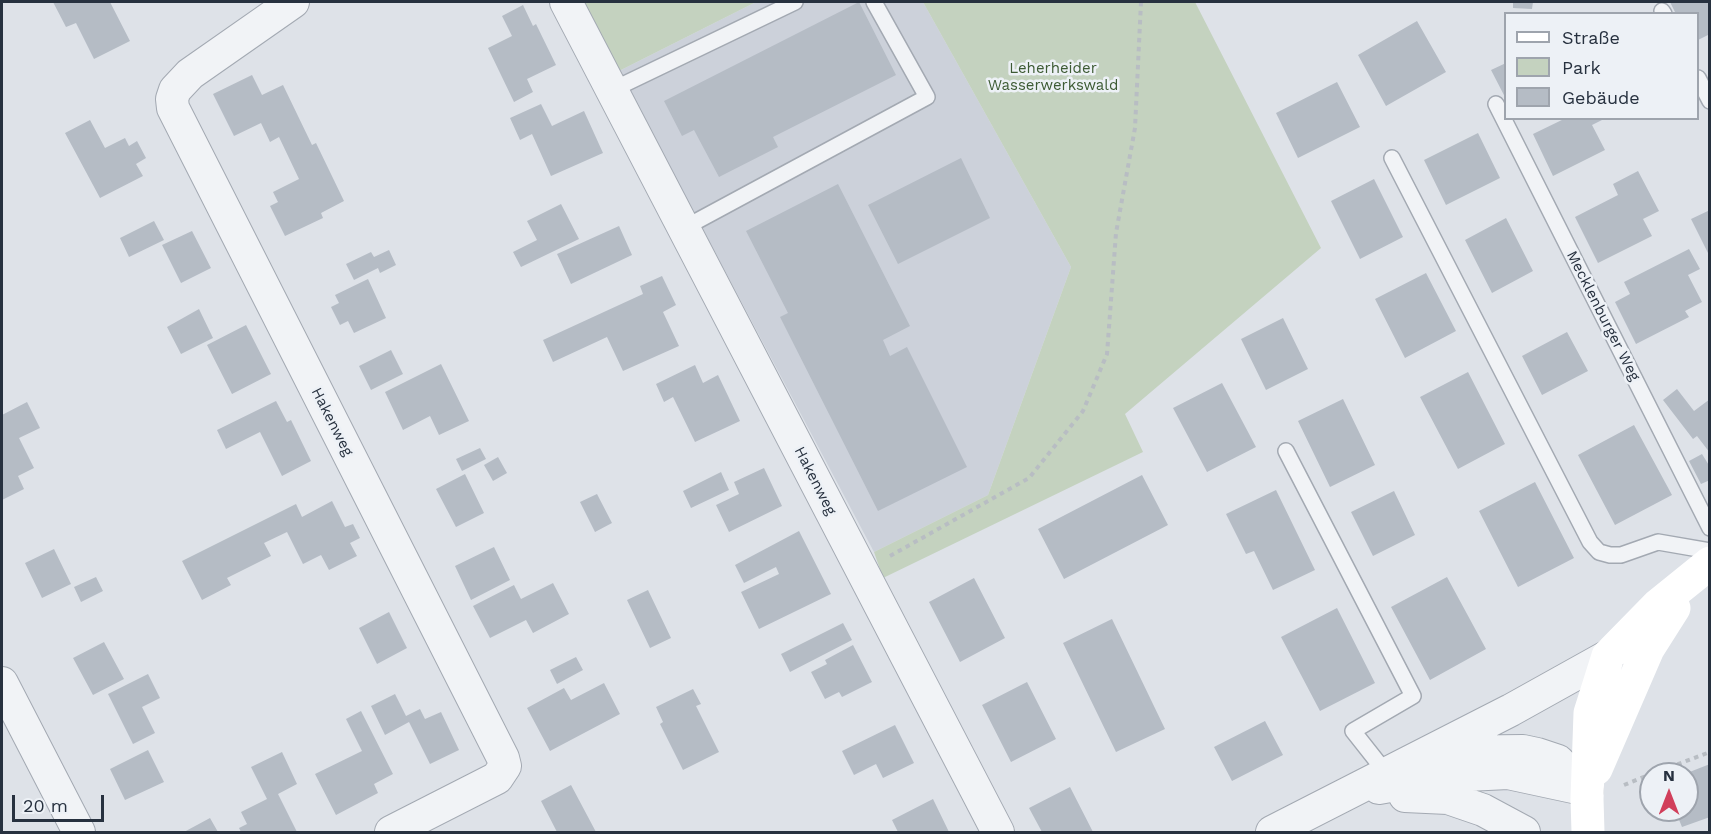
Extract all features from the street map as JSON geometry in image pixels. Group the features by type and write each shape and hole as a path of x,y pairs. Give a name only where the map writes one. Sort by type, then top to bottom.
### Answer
{"street":[{"name":"Hakenweg","path":"293,2 185,78 175,90 172,99 173,108 503,758 505,766 497,778 391,832"},
{"name":"Hakenweg","path":"566,2 998,832"},
{"path":"1272,832 1531,700 1608,656 1658,605 1708,560"},
{"path":"1587,790 1648,649 1708,560"},
{"path":"1588,832 1590,713 1608,656"},
{"path":"2,683 79,832"},
{"path":"1427,752 1523,751 1537,754 1558,761 1587,790"},
{"path":"1341,798 1403,782 1446,776 1508,773 1587,790"},
{"path":"1341,798 1412,796 1448,798 1483,810 1524,832"}],"lane":[{"path":"612,90 795,2"},
{"path":"684,228 927,97 874,2"},
{"path":"1699,80 1710,101"},
{"name":"Mecklenburger Weg","path":"1496,104 1504,120"},
{"name":"Mecklenburger Weg","path":"1504,120 1710,528"},
{"path":"1392,158 1590,542 1599,552 1621,555 1658,542 1708,560"},
{"path":"1286,451 1413,696 1353,731 1387,774"}],"path":[{"path":"863,572 1029,478 1083,411 1107,354 1116,233 1135,128 1141,2"},
{"path":"1684,762 1710,752"}],"shaded area":[{"path":"756,2 923,2 1071,267 988,495 874,552 619,71"}],"green space":[{"path":"581,2 756,2 619,71"},
{"name":"Leherheider Wasserwerkswald","path":"923,2 1195,2 1321,248 1125,414 1143,452 883,578 874,552 988,495 1071,267"}],"building":[{"path":"53,2 110,2 130,41 94,59 76,23 66,27"},
{"path":"859,2 896,75 773,137 778,147 719,177 694,130 682,136 664,101"},
{"path":"1513,2 1533,2 1532,9 1513,8"},
{"path":"1670,2 1710,2 1710,34 1699,40 1699,12 1675,12"},
{"path":"523,5 533,26 536,24 556,65 527,79 533,92 514,102 488,48 512,36 502,16"},
{"path":"1417,21 1446,72 1386,106 1358,55"},
{"path":"1504,64 1504,95 1491,70"},
{"path":"252,75 262,95 283,85 312,145 316,143 344,201 321,213 323,218 285,236 270,206 278,202 273,192 299,179 279,137 270,142 261,123 234,136 213,94"},
{"path":"1337,82 1360,127 1298,158 1276,113"},
{"path":"541,104 552,126 584,111 603,153 551,176 532,134 520,140 510,118"},
{"path":"90,120 105,148 125,138 129,146 137,141 146,158 136,164 143,176 100,198 65,133"},
{"path":"1562,120 1602,120 1592,125 1605,150 1553,176 1533,134"},
{"path":"1478,133 1500,178 1446,205 1424,160"},
{"path":"961,158 990,218 898,264 868,205"},
{"path":"1638,171 1659,211 1643,219 1652,236 1598,263 1575,217 1618,195 1613,184"},
{"path":"1374,179 1403,237 1360,259 1331,201"},
{"path":"838,184 910,326 883,340 890,356 907,347 967,467 878,511 780,317 788,313 746,231"},
{"path":"561,204 579,239 521,267 513,252 537,240 527,221"},
{"path":"1710,210 1710,257 1691,219"},
{"path":"1506,218 1533,271 1492,293 1465,240"},
{"path":"154,221 164,240 129,257 120,238"},
{"path":"619,226 632,255 571,284 557,254"},
{"path":"192,231 211,268 181,283 162,245"},
{"path":"1689,249 1700,269 1688,275 1702,302 1685,311 1689,317 1636,344 1615,302 1630,294 1624,282"},
{"path":"389,250 396,265 380,273 378,268 354,280 346,264 371,252 374,257"},
{"path":"1426,273 1456,331 1405,358 1375,299"},
{"path":"662,276 676,305 663,312 679,346 623,371 607,337 553,362 543,340 643,294 640,286"},
{"path":"368,279 386,318 354,333 348,321 340,325 331,307 339,303 335,295"},
{"path":"199,309 213,338 181,354 167,327"},
{"path":"1283,318 1308,369 1266,390 1241,339"},
{"path":"246,325 271,374 232,394 207,345"},
{"path":"1567,332 1588,371 1542,395 1522,356"},
{"path":"391,350 403,374 371,390 359,366"},
{"path":"441,364 469,421 439,435 430,416 403,430 385,392"},
{"path":"695,365 703,383 718,375 740,421 695,442 673,397 664,402 656,384"},
{"path":"1468,372 1505,444 1458,469 1420,397"},
{"path":"1222,383 1256,447 1207,472 1173,408"},
{"path":"1677,389 1694,411 1710,399 1710,453 1697,436 1693,439 1663,400"},
{"path":"1343,399 1375,465 1330,487 1298,421"},
{"path":"276,401 287,422 291,420 311,461 282,476 260,432 226,449 217,430"},
{"path":"27,402 40,428 19,438 34,468 18,476 24,489 2,500 2,415"},
{"path":"1634,425 1672,495 1615,525 1578,455"},
{"path":"480,448 486,459 462,471 456,459"},
{"path":"1702,454 1710,467 1710,480 1701,484 1689,461"},
{"path":"498,457 507,473 493,481 484,465"},
{"path":"764,468 782,506 729,532 716,505 739,494 734,482"},
{"path":"721,472 729,490 691,508 683,491"},
{"path":"465,474 484,513 456,527 436,489"},
{"path":"1142,475 1168,525 1064,579 1038,529"},
{"path":"1535,482 1574,558 1518,587 1479,511"},
{"path":"1276,490 1315,570 1273,590 1254,551 1246,554 1226,514"},
{"path":"1394,491 1415,535 1373,556 1351,512"},
{"path":"597,494 612,523 595,532 580,502"},
{"path":"332,501 345,527 353,524 360,538 350,543 357,556 329,570 321,555 303,564 287,532 264,543 271,556 227,578 231,585 202,600 182,561 296,504 302,517"},
{"path":"799,531 831,594 759,629 741,592 779,574 776,567 744,583 735,565"},
{"path":"494,547 510,580 471,600 455,566"},
{"path":"54,549 71,584 42,598 25,563"},
{"path":"96,577 103,591 81,602 74,587"},
{"path":"1447,577 1486,649 1430,680 1391,607"},
{"path":"974,578 1005,638 960,662 929,602"},
{"path":"553,583 569,614 533,633 526,620 490,638 473,606 514,585 521,599"},
{"path":"648,590 671,638 650,648 627,600"},
{"path":"1337,608 1375,683 1320,711 1281,637"},
{"path":"389,612 407,648 377,664 359,628"},
{"path":"1112,619 1165,729 1116,752 1063,643"},
{"path":"843,623 852,640 790,672 781,654"},
{"path":"104,642 124,679 93,695 73,658"},
{"path":"853,645 872,682 842,697 839,692 825,699 811,672 827,664 825,660"},
{"path":"576,657 583,670 557,684 550,670"},
{"path":"148,674 160,698 142,707 155,733 133,744 108,694"},
{"path":"1027,682 1056,739 1011,762 982,705"},
{"path":"604,683 620,714 550,751 527,708 564,688 571,700"},
{"path":"693,689 701,704 696,706 719,752 683,770 660,724 663,722 656,707"},
{"path":"395,694 406,716 420,709 425,719 441,712 459,750 430,764 409,722 385,735 371,706"},
{"path":"361,711 393,774 374,784 378,793 336,815 315,774 362,751 346,719"},
{"path":"1265,721 1283,755 1232,781 1214,747"},
{"path":"895,725 914,763 883,778 876,764 854,775 842,751"},
{"path":"148,750 164,782 125,800 110,769"},
{"path":"282,752 297,784 278,794 297,832 241,832 239,828 247,824 241,812 267,799 251,767"},
{"path":"1710,764 1710,817 1699,821 1699,768"},
{"path":"571,785 596,832 557,832 541,801"},
{"path":"1070,787 1093,832 1042,832 1029,808"},
{"path":"933,799 949,832 898,832 892,820"},
{"path":"210,818 218,832 184,832"},
{"path":"1680,822 1696,822 1682,827"}]}
